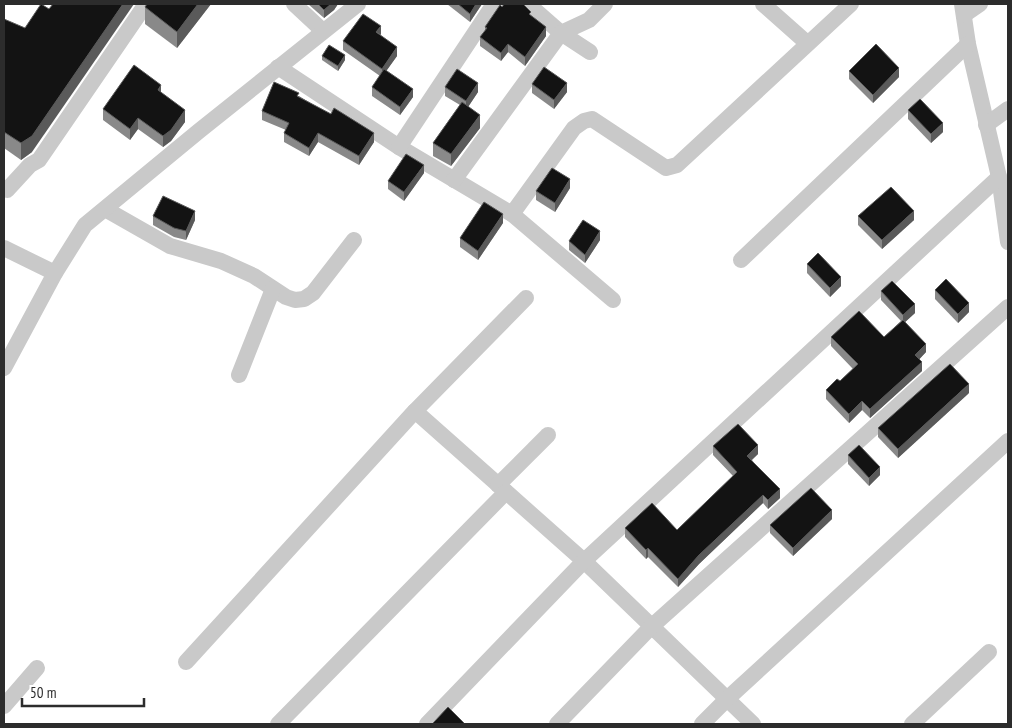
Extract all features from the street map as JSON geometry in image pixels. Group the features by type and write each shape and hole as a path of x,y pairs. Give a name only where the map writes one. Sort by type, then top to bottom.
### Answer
{"street":[{"path":"4,189 7,190 30,165 39,160 146,4"},
{"path":"294,4 323,31"},
{"path":"4,368 55,273 86,225 278,67 358,4"},
{"path":"399,147 494,4"},
{"path":"528,4 561,33 590,52"},
{"path":"454,180 561,33 589,20 606,4"},
{"path":"763,4 807,43"},
{"path":"512,214 574,128 584,121 592,119 666,168 677,165 851,4"},
{"path":"980,4 963,9 968,44 999,177 1008,242"},
{"path":"741,260 968,44"},
{"path":"278,67 399,147 512,214 612,300"},
{"path":"986,125 1008,109"},
{"path":"427,724 584,561 999,177"},
{"path":"105,209 170,246 221,261 254,276 286,297 295,300 304,299 313,293 354,240"},
{"path":"4,248 55,273"},
{"path":"239,375 273,289"},
{"path":"186,662 415,412 526,298"},
{"path":"558,724 651,627 1008,307"},
{"path":"415,412 584,561 753,724"},
{"path":"278,724 502,489 548,434"},
{"path":"702,724 726,699 1008,441"},
{"path":"912,724 990,652"},
{"path":"4,706 37,668"}],"building":[{"path":"41,4 49,9 53,4 123,4 32,136 21,143 4,132 4,19 25,28"},
{"path":"147,4 198,4 177,32 145,7"},
{"path":"318,4 331,4 324,10"},
{"path":"458,4 476,4 470,14"},
{"path":"504,4 523,4 531,12 529,14 546,27 525,57 508,44 501,53 480,37 500,5 502,7"},
{"path":"363,14 381,26 376,32 397,47 382,69 343,41"},
{"path":"876,44 899,68 873,95 849,71"},
{"path":"329,45 345,55 338,66 322,56"},
{"path":"134,65 161,85 158,90 185,110 171,130 163,136 138,118 130,129 103,109"},
{"path":"544,67 567,83 554,100 532,84"},
{"path":"384,69 413,89 400,107 372,87"},
{"path":"457,69 478,83 466,101 445,87"},
{"path":"274,82 299,93 297,96 331,114 334,108 374,133 359,156 318,133 309,148 284,133 289,123 262,111"},
{"path":"920,99 943,123 931,134 908,110"},
{"path":"462,102 480,115 451,154 433,143"},
{"path":"406,154 424,165 404,192 388,181"},
{"path":"552,168 570,179 555,203 536,191"},
{"path":"891,187 914,211 882,240 858,216"},
{"path":"163,196 195,211 186,231 174,228 153,216"},
{"path":"484,202 503,214 478,251 460,238"},
{"path":"583,220 600,231 585,255 569,241"},
{"path":"818,253 841,277 830,288 807,264"},
{"path":"946,279 969,303 958,314 935,290"},
{"path":"892,281 915,304 903,315 881,291"},
{"path":"859,311 884,337 903,320 926,344 915,355 922,362 870,409 862,401 849,414 826,390 837,379 840,381 858,364 831,337"},
{"path":"950,364 969,384 898,449 878,428"},
{"path":"738,424 758,445 747,456 780,489 768,500 763,495 699,555 678,579 648,548 646,550 625,528 652,503 677,530 737,472 713,446"},
{"path":"859,445 880,467 869,478 848,455"},
{"path":"811,488 832,510 793,548 770,525"},
{"path":"448,707 465,724 432,724"}]}
